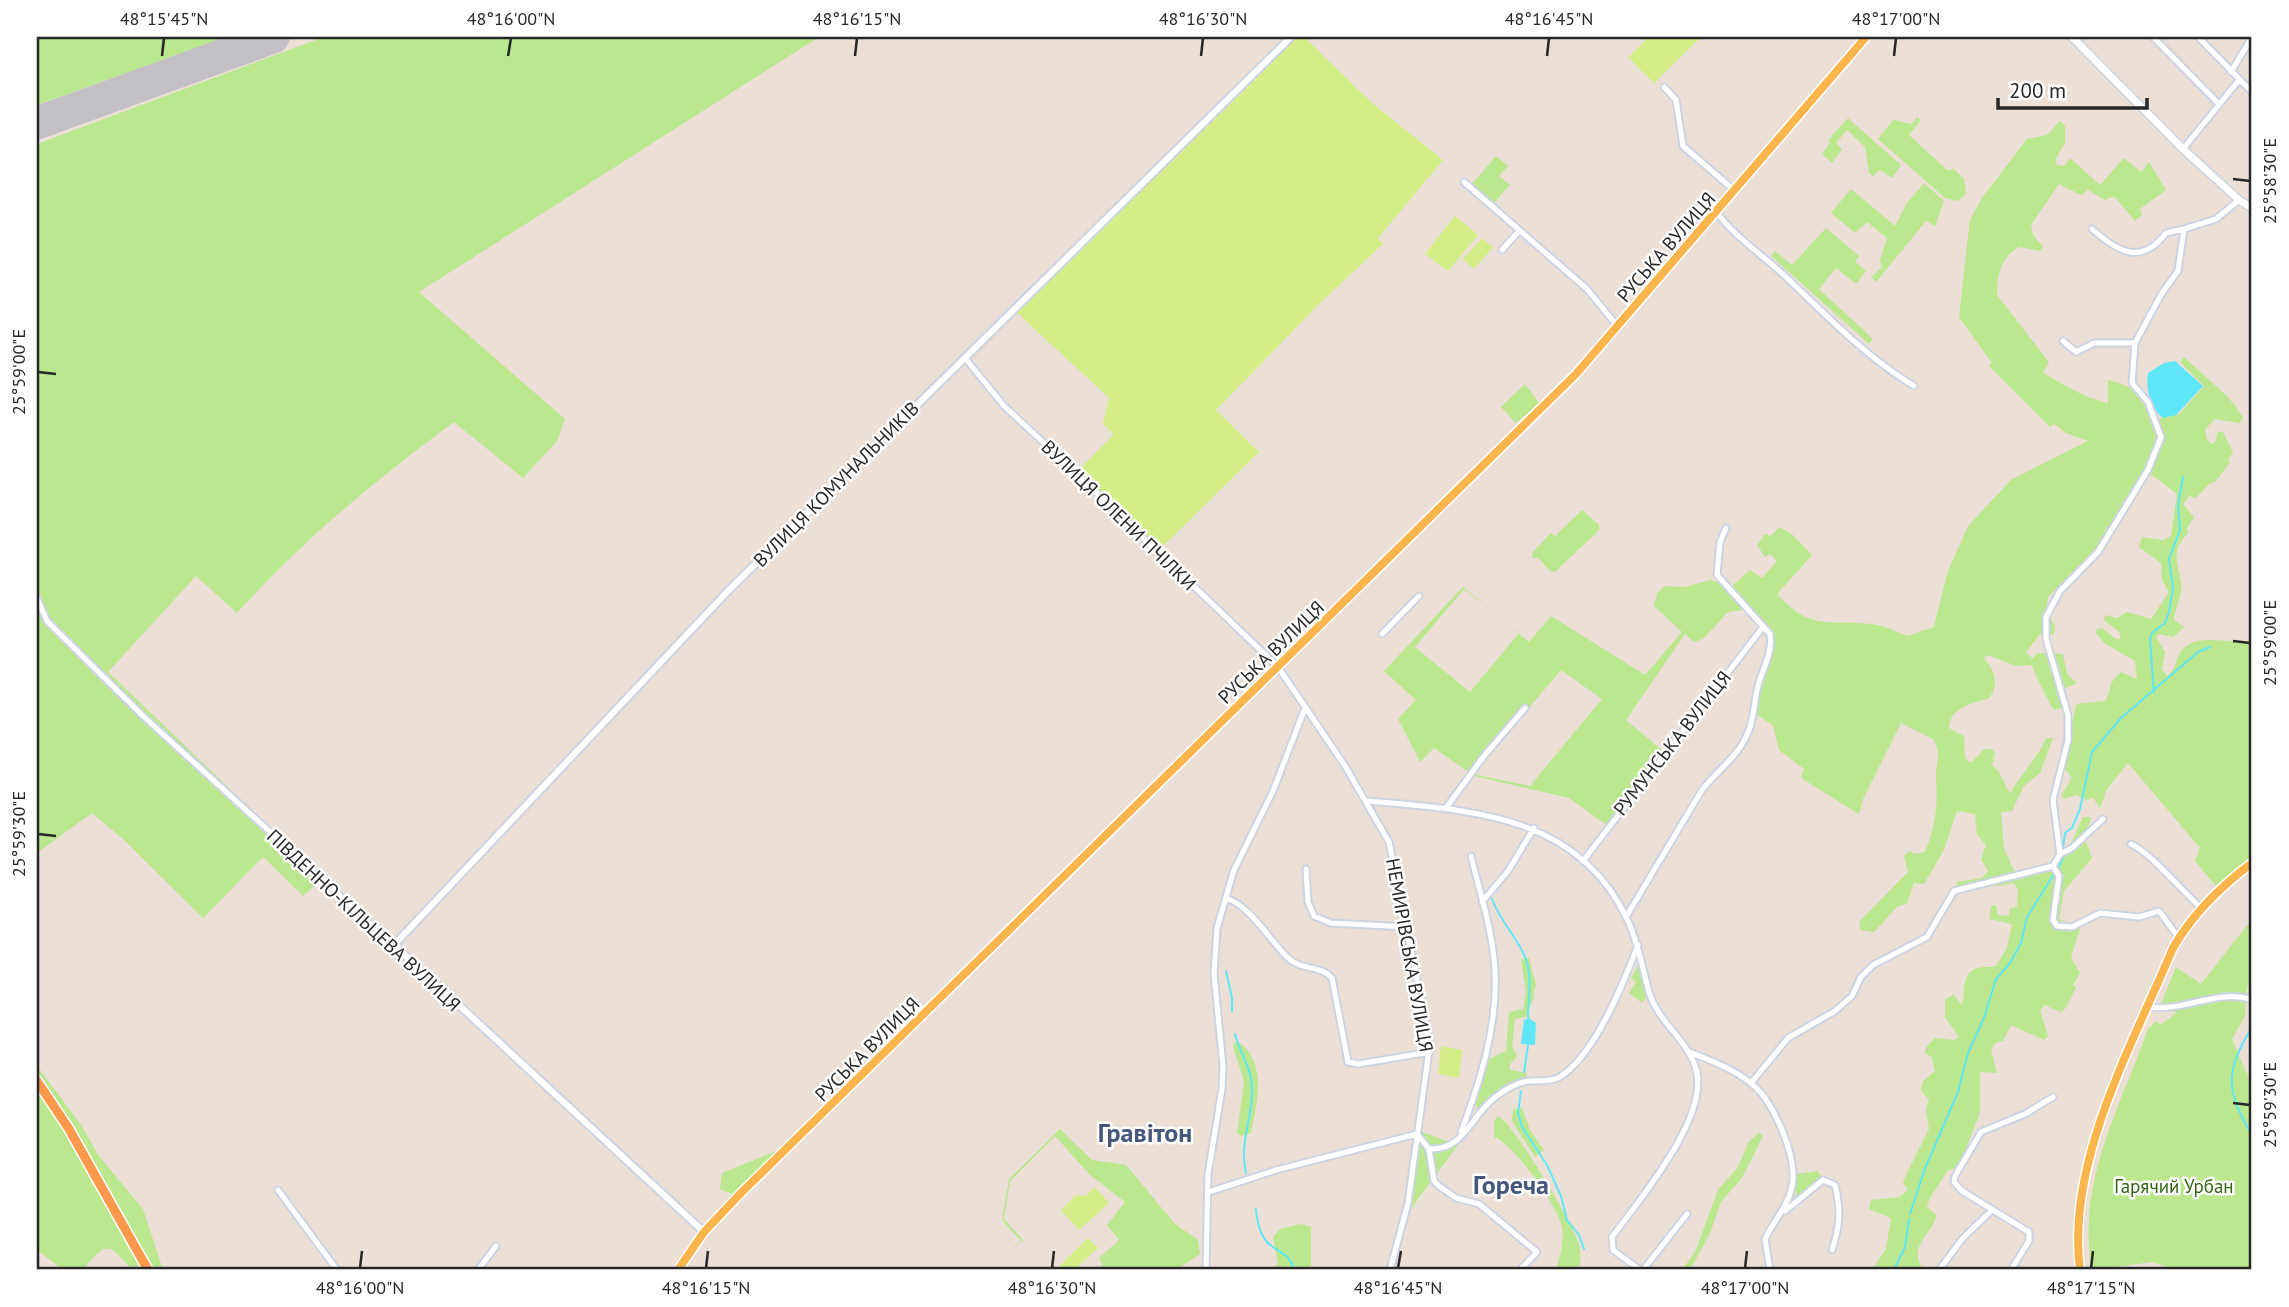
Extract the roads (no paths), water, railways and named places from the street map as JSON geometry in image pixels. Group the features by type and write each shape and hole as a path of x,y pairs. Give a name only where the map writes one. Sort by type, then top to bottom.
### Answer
{"highway":[{"path":"37,1081 69,1129 148,1270"}],"main road":[{"name":"РУСЬКА ВУЛИЦЯ","path":"678,1270 704,1232 1547,404 1618,327 1866,37"},
{"path":"2072,37 2183,149 2239,200 2252,208"},
{"path":"2080,1270 2082,1192 2090,1150 2149,1007 2179,938 2202,908 2252,863"}],"street":[{"name":"ВУЛИЦЯ КОМУНАЛЬНИКІВ","path":"394,945 728,591 1292,37"},
{"path":"2153,37 2219,104"},
{"path":"2198,37 2252,92"},
{"path":"2231,72 2252,37"},
{"path":"2183,149 2239,80"},
{"path":"1664,87 1676,100 1683,146 1735,191"},
{"path":"1464,182 1587,289 1618,327"},
{"path":"2092,229 2114,247 2135,253 2157,244 2166,233 2216,219 2239,200"},
{"path":"1716,212 1736,235 1869,351 1877,362 1914,386"},
{"path":"2179,938 2159,911 2139,917 2100,913 2073,927 2057,926 2053,920 2056,871 2060,854 2053,800 2068,740 2068,715 2046,639 2046,617 2056,596 2098,552 2148,470 2161,437 2148,402 2132,383 2135,343 2162,293 2178,271 2184,229"},
{"path":"1502,250 1519,231"},
{"path":"2063,341 2076,352 2094,343 2135,343"},
{"name":"ВУЛИЦЯ ОЛЕНИ ПЧІЛКИ","path":"965,358 1018,421 1056,454 1278,667"},
{"path":"1626,917 1702,790 1715,774 1727,767 1749,730 1756,691 1772,644 1770,634 1717,575 1720,542 1726,528"},
{"path":"1382,634 1419,596"},
{"name":"ПІВДЕННО-КІЛЬЦЕВА ВУЛИЦЯ","path":"37,598 47,621 142,715 704,1232"},
{"name":"РУМУНСЬКА ВУЛИЦЯ","path":"1583,861 1763,627"},
{"name":"НЕМИРІВСЬКА ВУЛИЦЯ","path":"1278,667 1367,801 1389,842 1407,927 1430,1052 1408,1203 1390,1270"},
{"path":"1206,1270 1209,1192 1223,1066 1214,974 1217,928 1234,870 1273,790 1305,708"},
{"path":"1446,808 1525,708"},
{"path":"1367,801 1473,811 1534,828 1553,837 1583,861 1609,888 1638,945 1655,1006 1689,1052 1697,1072 1692,1120 1612,1237 1613,1250 1641,1270 1687,1214"},
{"path":"2060,854 2072,848 2103,819"},
{"path":"1482,902 1508,871 1534,828"},
{"path":"2131,844 2144,850 2170,880 2202,908"},
{"path":"1459,1139 1475,1095 1493,1018 1496,972 1491,935 1471,856"},
{"path":"1751,1083 1788,1038 1835,1011 1852,996 1861,977 1873,965 1927,937 1954,891 2036,868 2056,871"},
{"path":"1306,869 1308,902 1314,916 1331,923 1407,927"},
{"path":"1226,898 1249,914 1266,936 1299,967 1321,970 1332,978 1348,1062 1358,1064 1430,1052"},
{"path":"1429,1149 1446,1149 1459,1139 1481,1110 1508,1087 1529,1081 1549,1081 1570,1068 1589,1044 1624,983 1638,945"},
{"path":"2149,1007 2168,1009 2232,994 2252,1000"},
{"path":"1689,1052 1714,1062 1751,1083 1764,1097 1792,1159 1792,1189 1783,1213 1765,1239 1770,1270"},
{"path":"2011,1270 2029,1241 2029,1232 1992,1211 1954,1182 1957,1171 1981,1132 2025,1114 2053,1097"},
{"path":"1209,1192 1276,1170 1417,1134 1429,1149 1434,1181 1438,1186 1456,1198 1479,1204 1537,1252 1520,1270"},
{"path":"1783,1213 1827,1180 1835,1185 1841,1208 1840,1223 1832,1250"},
{"path":"278,1190 337,1270"},
{"path":"1939,1270 1963,1238 1992,1211"},
{"path":"478,1270 496,1247"}],"water":[{"path":"2175,361 2203,386 2176,415 2163,418 2150,398 2148,373 2164,363"},
{"path":"1529,1018 1536,1023 1535,1045 1521,1044 1524,1020"}],"waterway":[{"path":"2154,692 2150,640 2152,633 2165,623 2169,612 2173,588 2169,559 2180,530 2178,505 2183,477"},
{"path":"2063,848 2065,833 2072,828 2080,809 2092,752 2121,718 2198,652 2210,647"},
{"path":"2058,869 2064,855"},
{"path":"1910,1214 1924,1171 1958,1092 1968,1053 1984,1018 1996,979 2010,963 2021,943 2027,917 2054,874"},
{"path":"1492,899 1522,950 1527,965 1528,1018"},
{"path":"1226,971 1232,1011"},
{"path":"2252,1027 2237,1057 2232,1081 2237,1105 2252,1135"},
{"path":"1235,1034 1252,1083 1244,1152 1246,1173"},
{"path":"1524,1072 1528,1045"},
{"path":"1521,1091 1518,1113 1522,1127 1547,1165 1561,1196 1567,1220 1579,1235 1584,1249"},
{"path":"1256,1209 1264,1238 1286,1256 1294,1270"},
{"path":"1894,1270 1905,1247 1909,1219"}],"district":[{"name":"Гравітон","path":"1145,1133"},
{"name":"Гореча","path":"1511,1185"}],"park label":[{"name":"Гарячий Урбан","path":"2174,1186"}]}
